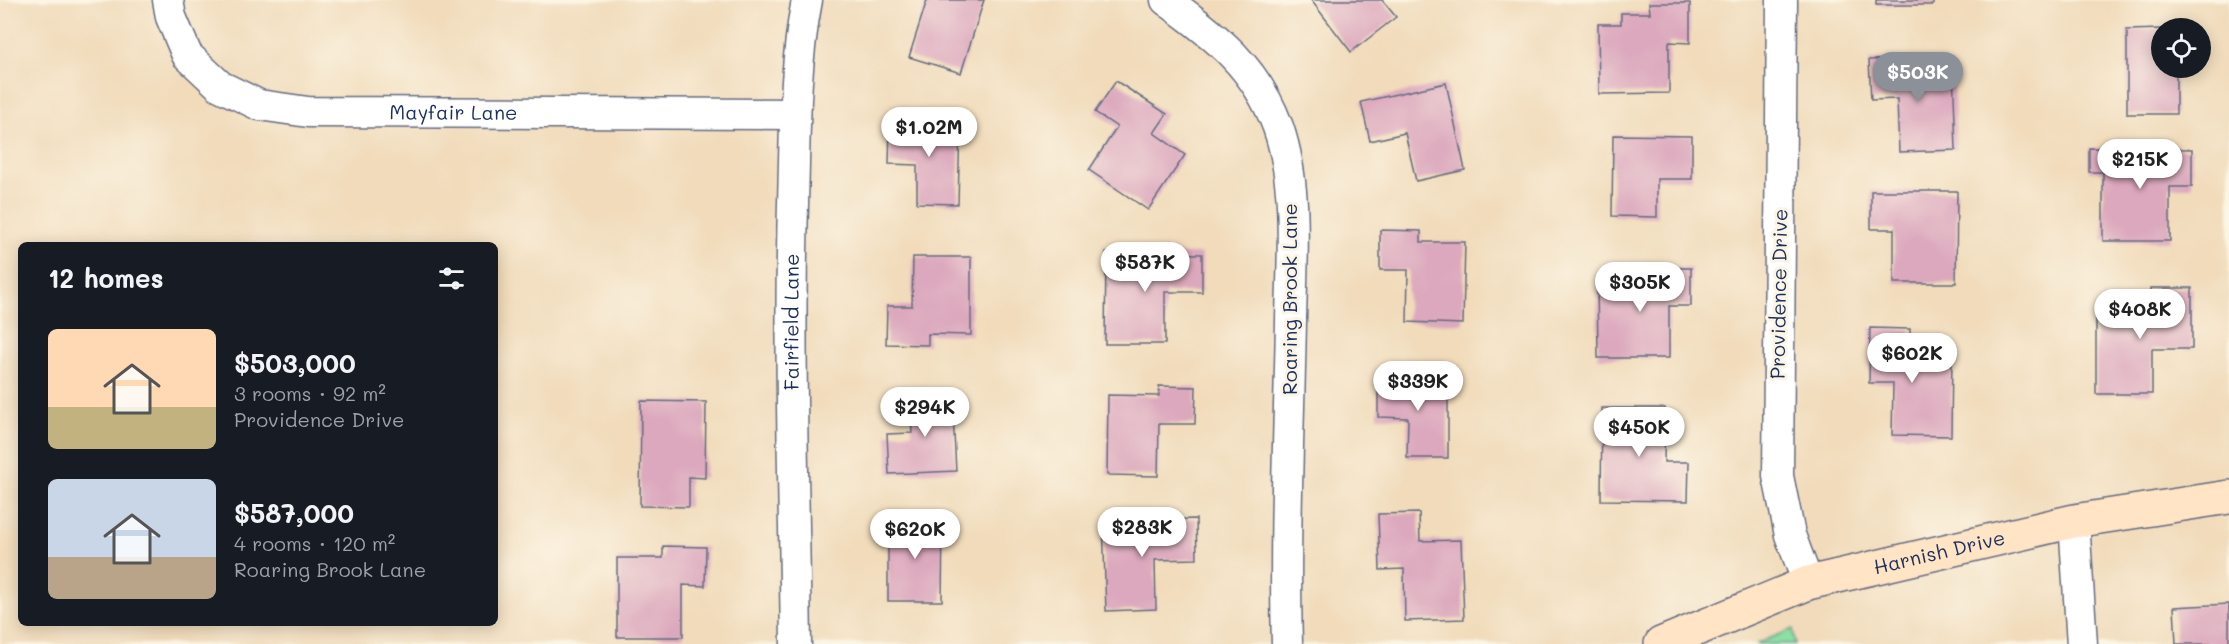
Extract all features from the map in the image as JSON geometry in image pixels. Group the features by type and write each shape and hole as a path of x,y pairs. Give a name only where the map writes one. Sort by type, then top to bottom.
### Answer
{"street":[{"name":"Mayfair Lane","path":"168,0 171,17 187,55 220,86 259,105 308,112 795,114"},
{"name":"Fairfield Lane","path":"796,644 790,301 795,114 799,46 807,0"},
{"name":"Roaring Brook Lane","path":"1166,0 1230,48 1252,76 1278,128 1287,165 1292,261 1287,644"},
{"name":"Providence Drive","path":"1782,0 1778,476 1790,535 1808,583"},
{"name":"Harnish Drive","path":"1661,644 1808,583 2074,521 2229,497"},
{"path":"2074,521 2082,644"}],"green space":[{"path":"1793,629 1795,644 1756,644"}],"building":[{"path":"927,0 984,0 961,73 909,57"},
{"path":"1311,0 1382,0 1396,17 1351,52"},
{"path":"1876,0 1933,0 1933,5 1876,5"},
{"path":"1649,3 1690,3 1690,43 1669,42 1669,93 1599,94 1598,24 1621,24 1621,13 1650,13"},
{"path":"2151,29 2151,78 2176,78 2176,114 2127,114 2127,30"},
{"path":"1910,59 1911,70 1953,68 1956,150 1899,152 1897,99 1871,100 1869,60"},
{"path":"1116,81 1167,114 1154,133 1185,155 1148,210 1089,170 1117,127 1095,112"},
{"path":"1446,83 1465,170 1416,181 1405,133 1370,141 1361,102"},
{"path":"890,123 960,124 958,204 917,203 917,165 889,164"},
{"path":"1613,135 1692,136 1692,179 1657,179 1657,217 1612,216"},
{"path":"2089,148 2192,149 2192,187 2170,187 2170,241 2103,241 2103,172 2089,172"},
{"path":"1871,191 1957,191 1956,283 1894,283 1894,229 1871,229"},
{"path":"1380,230 1421,231 1421,242 1465,242 1463,324 1407,322 1408,270 1380,270"},
{"path":"1106,253 1202,254 1202,292 1165,292 1165,344 1105,344"},
{"path":"913,257 971,257 971,335 928,334 928,345 886,344 887,306 912,306"},
{"path":"1650,268 1691,268 1691,306 1669,306 1669,358 1598,358 1597,278 1650,277"},
{"path":"2151,288 2192,288 2192,349 2152,349 2152,394 2096,394 2096,307 2151,307"},
{"path":"1870,328 1910,329 1910,356 1952,356 1951,436 1892,435 1893,383 1869,383"},
{"path":"1378,377 1448,377 1448,458 1407,458 1408,418 1378,417"},
{"path":"1159,386 1196,387 1195,424 1159,424 1158,476 1107,475 1108,395 1159,396"},
{"path":"952,395 956,471 889,474 887,434 912,433 910,396"},
{"path":"641,401 706,402 705,478 689,477 689,507 640,506"},
{"path":"1602,408 1665,408 1664,462 1689,462 1688,501 1601,500"},
{"path":"1419,513 1420,541 1461,540 1464,619 1405,621 1404,569 1380,570 1378,514"},
{"path":"1196,519 1197,559 1155,560 1156,609 1106,611 1103,521"},
{"path":"888,520 943,520 942,601 888,601"},
{"path":"663,546 706,547 705,586 683,585 683,637 617,637 617,558 663,558"},
{"path":"2229,604 2229,644 2176,644 2174,607"}]}
